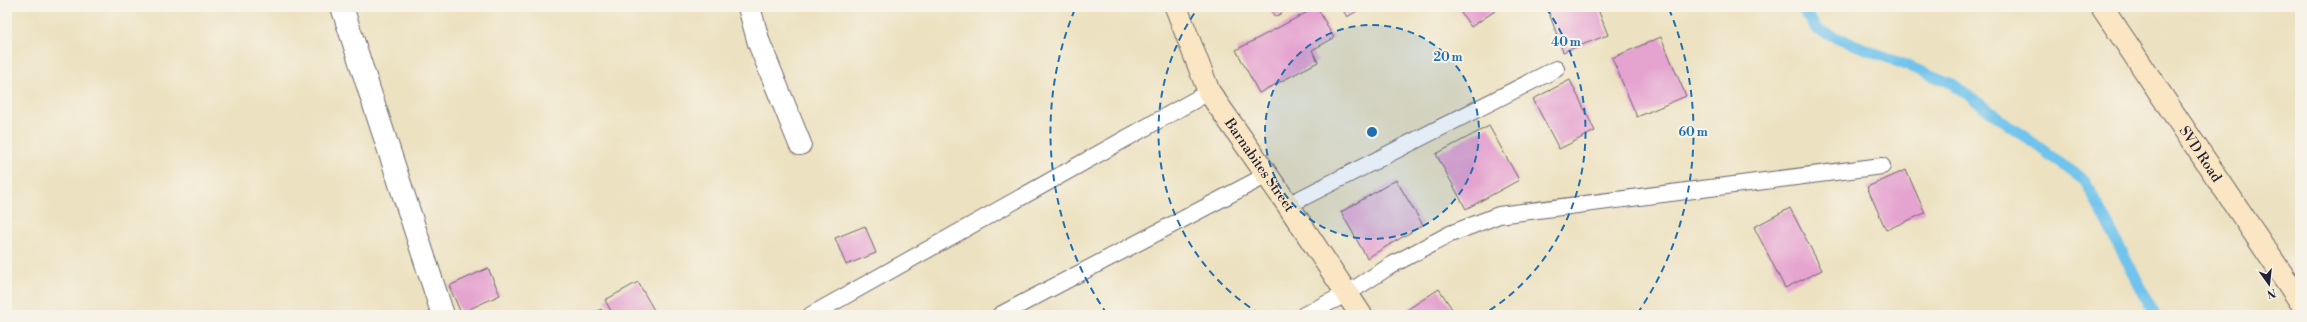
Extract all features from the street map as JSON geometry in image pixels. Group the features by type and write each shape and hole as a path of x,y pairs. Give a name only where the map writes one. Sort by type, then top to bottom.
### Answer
{"street":[{"path":"342,7 443,315"},
{"path":"749,7 759,43 800,144"},
{"name":"Barnabites Street","path":"1176,7 1209,92 1348,293 1361,315"},
{"name":"SVD Road","path":"2102,7 2300,301"}],"lane":[{"path":"1288,205 1556,69"},
{"path":"811,315 1209,92"},
{"path":"1304,315 1348,293 1390,266 1450,234 1499,215 1882,166"},
{"path":"1000,315 1268,176"}],"building":[{"path":"1269,7 1291,7 1275,17"},
{"path":"1317,7 1334,38 1312,50 1318,62 1259,93 1236,50"},
{"path":"1341,7 1364,7 1347,17"},
{"path":"1457,7 1493,7 1495,11 1471,27"},
{"path":"1547,7 1597,7 1608,35 1563,52"},
{"path":"1661,37 1686,96 1637,117 1612,58"},
{"path":"1570,80 1595,131 1559,149 1533,99"},
{"path":"1489,126 1519,180 1466,209 1436,154"},
{"path":"1906,170 1925,213 1886,230 1867,187"},
{"path":"1396,180 1423,225 1367,258 1341,212"},
{"path":"1790,208 1822,270 1785,288 1754,227"},
{"path":"865,226 876,253 846,265 835,238"},
{"path":"488,268 500,295 461,313 449,286"},
{"path":"638,282 655,312 649,315 613,315 605,300"},
{"path":"1439,289 1456,315 1399,315"},
{"path":"601,309 604,315 591,315"}],"waterway":[{"path":"1801,7 1818,30 1953,84 2085,181 2155,315"}]}
